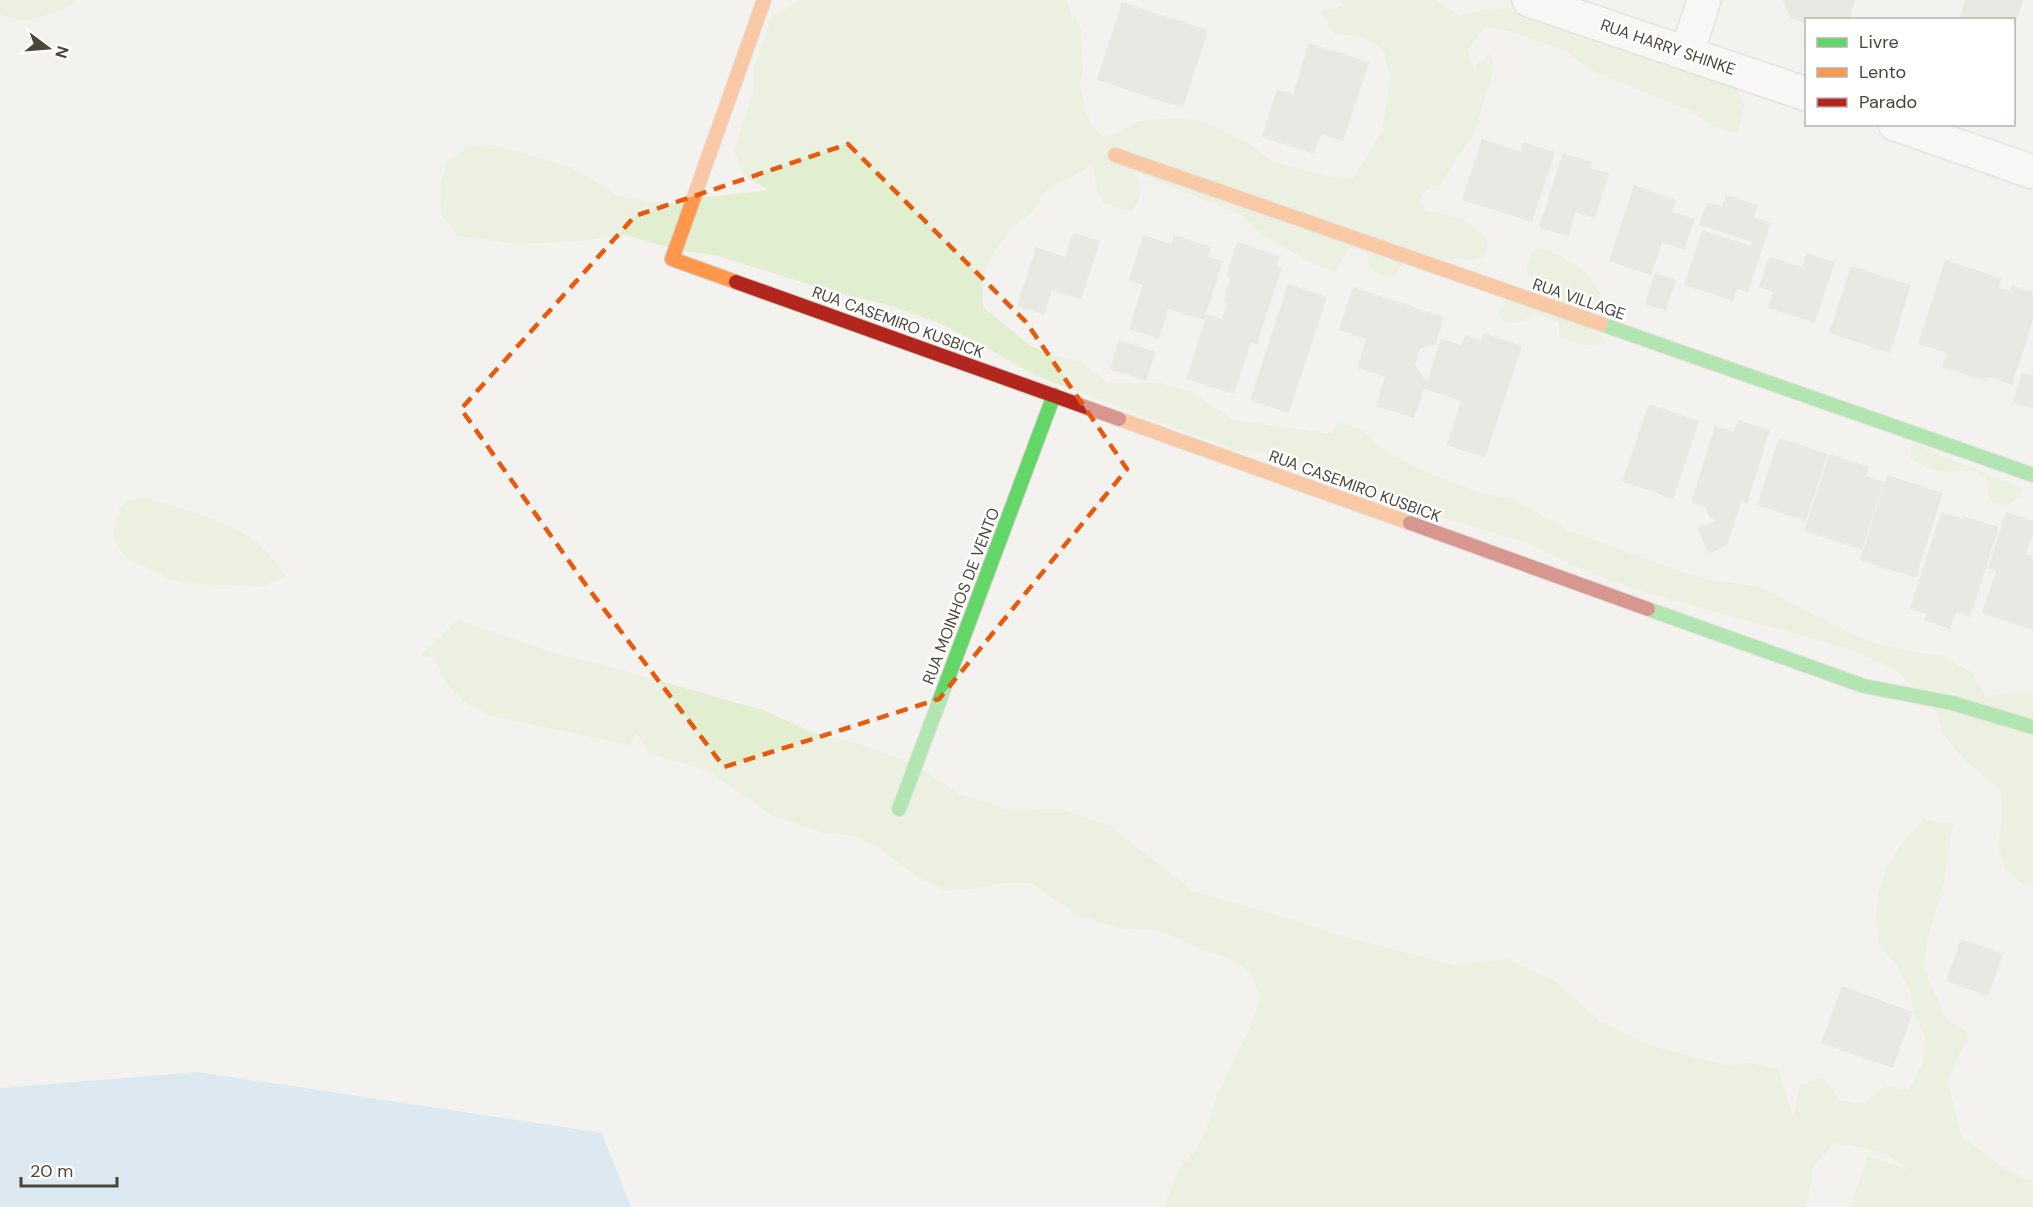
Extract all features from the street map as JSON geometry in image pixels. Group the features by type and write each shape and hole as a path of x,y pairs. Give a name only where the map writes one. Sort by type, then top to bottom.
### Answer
{"street":[{"name":"RUA CASEMIRO KUSBICK","path":"764,0 672,259 1864,686 1952,703 2033,727"},
{"name":"RUA HARRY SHINKE","path":"1529,0 1805,94"},
{"path":"1687,53 1704,0"},
{"path":"1901,126 2033,172"},
{"name":"RUA VILLAGE","path":"1115,155 2033,475"},
{"name":"RUA MOINHOS DE VENTO","path":"899,809 1054,395"}],"highlighted area":[{"path":"848,144 1026,322 1127,469 939,699 724,767 588,588 461,409 635,216"}],"green space":[{"path":"0,0 75,0 77,2 52,14 24,21 0,15"},
{"path":"801,0 1067,0 1073,23 1074,15 1081,28 1083,70 1080,83 1086,112 1092,126 1102,135 1116,134 1138,121 1174,118 1200,120 1248,143 1272,161 1325,176 1353,179 1382,131 1390,78 1384,51 1363,37 1335,34 1320,12 1343,5 1340,0 1435,0 1459,15 1489,9 1517,8 1734,80 1744,105 1738,134 1714,127 1691,111 1588,69 1566,51 1513,32 1486,27 1468,49 1475,74 1478,63 1491,54 1494,67 1478,122 1441,184 1428,189 1419,200 1425,211 1452,216 1475,228 1488,241 1485,256 1471,261 1458,258 1402,264 1395,276 1381,275 1369,267 1367,254 1350,247 1335,272 1310,262 1263,236 1243,216 1133,171 1139,183 1140,196 1131,212 1104,203 1097,192 1093,165 1047,190 1032,212 1008,231 992,255 982,279 983,307 1028,344 1041,351 1082,363 1108,383 1161,383 1189,391 1234,420 1333,434 1334,426 1340,423 1360,429 1392,455 1433,475 1484,494 1511,498 1570,531 1682,572 1706,579 1761,587 1874,643 1940,655 1973,673 1986,697 2012,692 2033,692 2033,886 2026,886 2005,870 1998,845 2002,819 2001,792 1961,756 1944,735 1935,710 1895,669 1847,648 1633,589 1579,568 1525,542 1418,511 1322,470 1267,454 1234,450 1032,374 937,322 885,304 830,291 718,256 677,250 625,235 572,242 515,244 458,236 441,215 440,187 447,162 469,147 495,145 571,167 619,196 647,202 673,204 700,198 769,190 742,175 734,149 753,94 754,66 772,16"},
{"path":"1535,248 1549,251 1566,259 1582,269 1593,280 1602,301 1577,300 1606,343 1588,345 1570,341 1559,336 1558,322 1536,314 1520,322 1511,323 1506,322 1498,314 1504,301 1536,288 1540,283 1529,276 1526,269"},
{"path":"1912,443 2023,489 2020,496 2009,505 1995,503 1989,499 1986,479 1971,471 1940,472 1927,468 1910,457"},
{"path":"146,498 210,518 242,533 266,551 287,577 261,587 186,583 172,580 128,559 119,549 113,537 115,522 121,506 133,499"},
{"path":"458,620 561,655 766,711 811,732 864,745 915,765 960,794 1009,810 1061,809 1110,826 1193,891 1342,936 1454,965 1507,959 1555,981 1600,1021 1652,1046 1726,1065 1752,1063 1779,1070 1793,1118 1800,1085 1823,1077 1839,1100 1864,1104 1883,1086 1909,1090 1922,1064 1925,1037 1913,1012 1910,991 1896,965 1879,944 1876,918 1878,892 1887,868 1901,844 1924,819 1953,824 1944,882 1928,939 1924,969 1946,1019 1970,1034 1948,1083 1962,1137 2005,1169 2033,1180 2033,1207 1850,1207 1868,1156 1908,1170 1887,1155 1861,1147 1834,1143 1814,1166 1806,1207 1164,1207 1178,1170 1197,1149 1208,1125 1215,1100 1251,1026 1260,997 1251,973 1228,958 1203,950 1178,938 1153,930 1126,929 1076,914 1031,883 1003,883 946,891 919,878 877,847 854,836 823,833 773,816 706,770 651,754 636,733 630,745 491,716 464,702 446,683 434,658 421,655"}],"water":[{"path":"199,1072 602,1133 631,1207 0,1207 0,1088"}],"building":[{"path":"1783,0 1855,0 1850,18 1805,18 1805,23 1790,18"},
{"path":"1965,0 2023,0 2015,25 2015,18 1960,18"},
{"path":"1122,2 1208,30 1183,108 1097,80"},
{"path":"1309,43 1369,62 1343,141 1321,134 1314,154 1262,137 1277,89 1293,94"},
{"path":"1482,139 1521,152 1524,142 1555,152 1532,222 1462,200"},
{"path":"1563,153 1592,162 1590,168 1609,173 1595,219 1576,212 1568,237 1539,227"},
{"path":"1634,185 1676,200 1672,212 1695,219 1684,250 1662,243 1651,275 1609,261"},
{"path":"1726,195 1758,205 1754,217 1771,223 1748,292 1737,289 1733,301 1684,285 1702,230 1751,246 1752,242 1699,225 1707,202 1722,207"},
{"path":"1073,233 1100,241 1081,299 1052,290 1044,315 1017,306 1036,247 1065,257"},
{"path":"1143,235 1171,244 1174,235 1211,247 1208,257 1223,261 1204,320 1168,309 1159,339 1129,329 1143,285 1129,280"},
{"path":"1237,242 1280,256 1276,266 1282,267 1257,344 1251,343 1234,394 1186,379 1207,314 1222,319 1227,303 1223,302 1230,278 1226,276"},
{"path":"1807,253 1835,262 1815,323 1768,308 1773,292 1759,287 1769,257 1802,267"},
{"path":"1945,260 2001,278 1999,288 2010,291 2012,285 2033,292 2033,321 2012,385 1988,377 1987,382 1942,367 1947,353 1918,344"},
{"path":"1851,266 1911,285 1890,353 1829,333"},
{"path":"1655,273 1676,280 1666,311 1645,304"},
{"path":"1288,284 1327,297 1289,413 1250,400"},
{"path":"1353,287 1444,317 1436,344 1420,349 1415,365 1427,382 1441,339 1461,345 1465,335 1481,340 1483,333 1522,346 1485,458 1447,445 1461,401 1424,389 1414,418 1376,406 1385,377 1357,368 1366,339 1339,330"},
{"path":"1119,340 1156,352 1146,381 1110,369"},
{"path":"2033,370 2033,409 2013,402 2022,373 2031,375"},
{"path":"1649,404 1699,421 1673,499 1622,481"},
{"path":"1738,420 1770,430 1747,503 1741,502 1727,545 1709,554 1697,528 1716,521 1709,517 1706,507 1691,502 1715,426 1734,432"},
{"path":"1779,438 1828,454 1806,521 1757,505"},
{"path":"1829,454 1869,467 1866,476 1884,482 1862,550 1804,531"},
{"path":"1887,475 1943,493 1916,578 1860,560"},
{"path":"1941,512 1999,527 1970,617 1956,612 1950,629 1924,620 1926,614 1910,609"},
{"path":"2006,512 2033,521 2033,533 2026,554 2033,556 2033,630 1982,613 1996,571 1988,568"},
{"path":"1961,939 2003,954 1988,996 1946,981"},
{"path":"1842,986 1913,1012 1893,1068 1821,1043"}],"traffic: fast":[{"path":"1601,324 2033,475"},
{"path":"899,809 1054,395"},
{"path":"1648,609 1864,686 1952,703 2033,727"}],"traffic: slow":[{"path":"736,282 672,259 764,0"},
{"path":"1115,155 1601,324"},
{"path":"1119,419 1410,523"}],"traffic: jam":[{"path":"736,282 1119,419"},
{"path":"1410,523 1648,609"}]}
